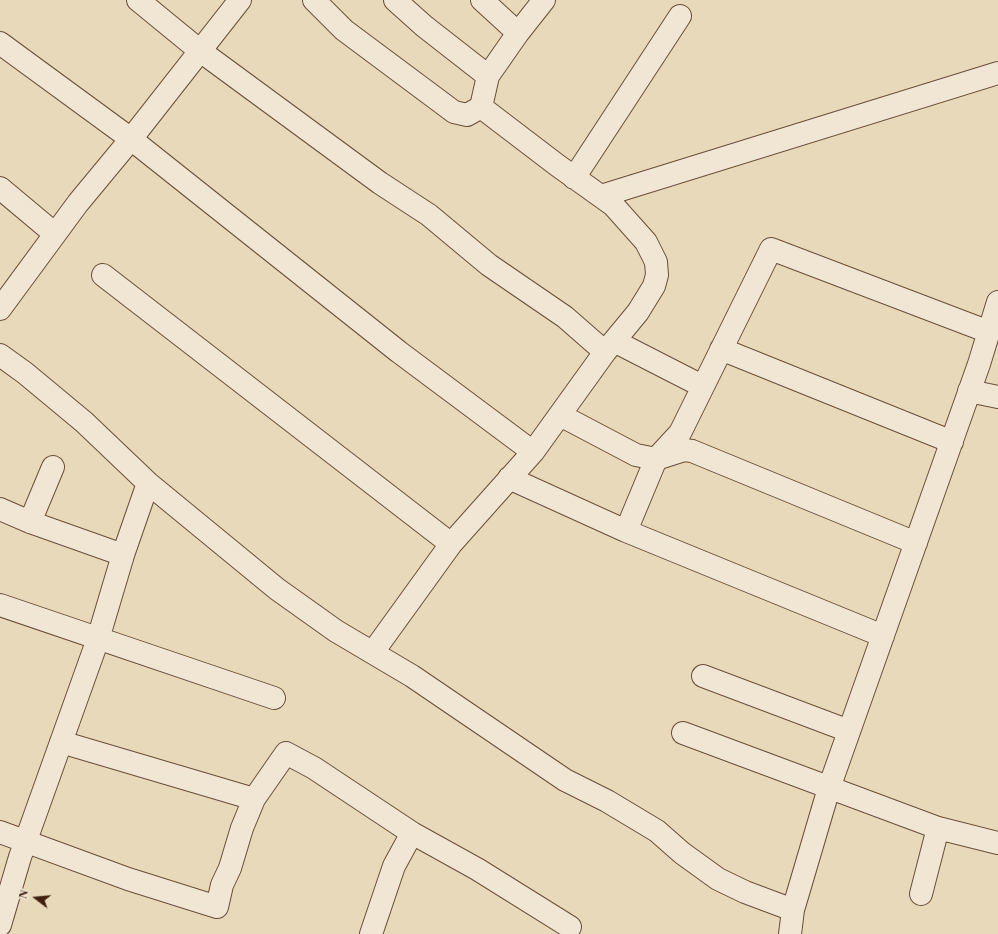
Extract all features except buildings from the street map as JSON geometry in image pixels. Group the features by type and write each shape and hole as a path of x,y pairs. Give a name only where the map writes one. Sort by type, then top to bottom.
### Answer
{"street":[{"path":"138,0 199,50 380,183 429,215 489,265 610,347 702,386"},
{"path":"0,309 55,234 240,0"},
{"path":"314,0 344,30 454,112 467,114 481,107"},
{"path":"395,0 424,26 488,76"},
{"path":"482,0 518,33"},
{"path":"481,107 488,76 518,33 544,0"},
{"path":"574,178 680,16"},
{"path":"3,51 131,139 399,352 533,452"},
{"path":"601,196 998,73"},
{"path":"373,652 451,544 533,452 610,347 638,312 654,286 657,275 656,262 646,242 613,205 574,178 481,107"},
{"path":"0,188 55,234"},
{"path":"626,531 656,459 680,433 771,249 989,332"},
{"path":"102,275 451,544"},
{"path":"790,934 793,910 829,788 970,391 998,302"},
{"path":"721,349 952,442"},
{"path":"0,355 84,422 148,483 277,589 336,631 412,676 564,780 607,801 656,831 682,853 718,879 745,892 793,910"},
{"path":"970,391 998,397"},
{"path":"560,415 636,455 656,459 684,450 692,451 916,543"},
{"path":"30,522 53,467"},
{"path":"509,478 626,531 883,636"},
{"path":"0,925 26,840 98,639 123,555 148,483"},
{"path":"0,509 30,522 123,555"},
{"path":"0,605 274,698"},
{"path":"703,676 849,731"},
{"path":"683,733 938,828 998,843"},
{"path":"61,742 254,798"},
{"path":"0,832 26,840 128,879 217,907 222,885 230,868 242,828 254,798 286,753 314,768 412,833 477,869 570,927"},
{"path":"921,894 938,828"},
{"path":"371,934 394,866 412,833"}]}
